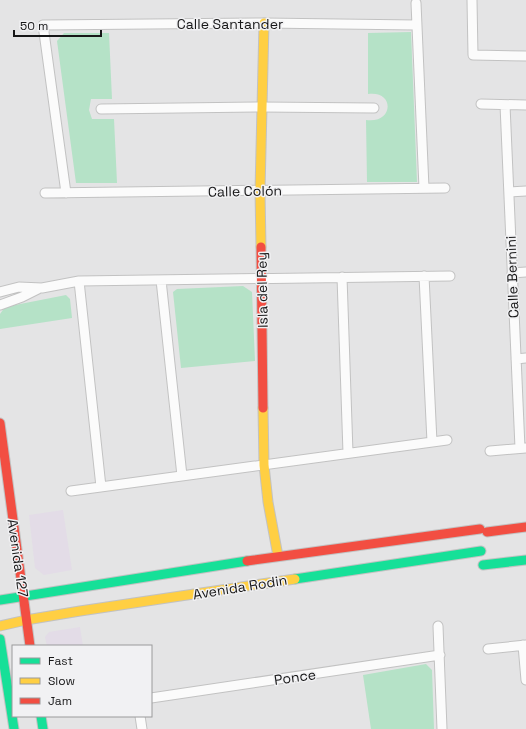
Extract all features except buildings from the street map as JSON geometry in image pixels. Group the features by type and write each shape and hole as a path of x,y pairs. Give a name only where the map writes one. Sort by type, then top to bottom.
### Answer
{"street":[{"path":"472,0 473,55 526,56"},
{"path":"416,3 424,188"},
{"name":"Calle Santander","path":"66,193 43,25 264,23 416,25"},
{"name":"Isla del Rey","path":"264,23 260,191 264,465 268,502 278,556"},
{"path":"480,104 526,105"},
{"name":"Calle Bernini","path":"505,105 516,359 523,448"},
{"path":"101,110 261,107 374,108"},
{"name":"Calle Colón","path":"45,193 445,188"},
{"path":"509,192 526,191"},
{"path":"512,274 526,272"},
{"path":"424,276 432,442"},
{"path":"0,292 20,287 42,288 79,281 450,276"},
{"path":"342,277 348,453"},
{"path":"160,280 182,476"},
{"path":"79,281 101,487"},
{"path":"0,305 42,288"},
{"path":"516,359 526,358"},
{"name":"Avenida 127","path":"0,423 30,645"},
{"path":"71,491 447,440"},
{"path":"490,451 523,448"},
{"name":"Avenida Rodin","path":"0,626 411,550 484,530 526,527"},
{"name":"Avenida Rodin","path":"0,600 23,595 278,556 411,550 481,551"},
{"path":"483,565 526,560"},
{"path":"438,626 442,729"},
{"path":"0,639 12,716"},
{"path":"488,649 524,645 526,680"},
{"name":"Ponce","path":"152,698 440,655"},
{"path":"12,717 14,729"},
{"path":"41,717 43,729"},
{"path":"140,717 142,729"}],"shaded area":[{"path":"63,510 72,570 44,575 35,568 29,515"},
{"path":"80,627 83,645 47,645 45,637 49,632"}],"green space":[{"path":"411,32 417,182 367,182 366,120 375,120 382,117 388,107 387,102 383,97 377,94 368,94 368,33"},
{"path":"64,33 109,33 112,99 91,99 89,110 92,119 114,119 117,183 76,183 57,41"},
{"path":"243,286 252,292 255,361 181,368 173,292 177,289"},
{"path":"66,295 70,299 72,318 0,329 0,314 5,307"},
{"path":"426,664 432,670 434,729 371,729 363,675"}],"traffic: fast":[{"path":"295,579 481,551"},
{"path":"483,565 526,560"},
{"path":"0,600 247,561"},
{"path":"0,639 12,716"},
{"path":"12,717 14,729"},
{"path":"41,717 43,729"}],"traffic: slow":[{"path":"261,247 260,191 264,23"},
{"path":"263,408 264,465 268,502 278,556"},
{"path":"0,626 80,611 295,579"}],"traffic: jam":[{"path":"261,247 263,408"},
{"path":"0,423 30,645"},
{"path":"487,532 526,527"},
{"path":"247,561 480,529"}]}
